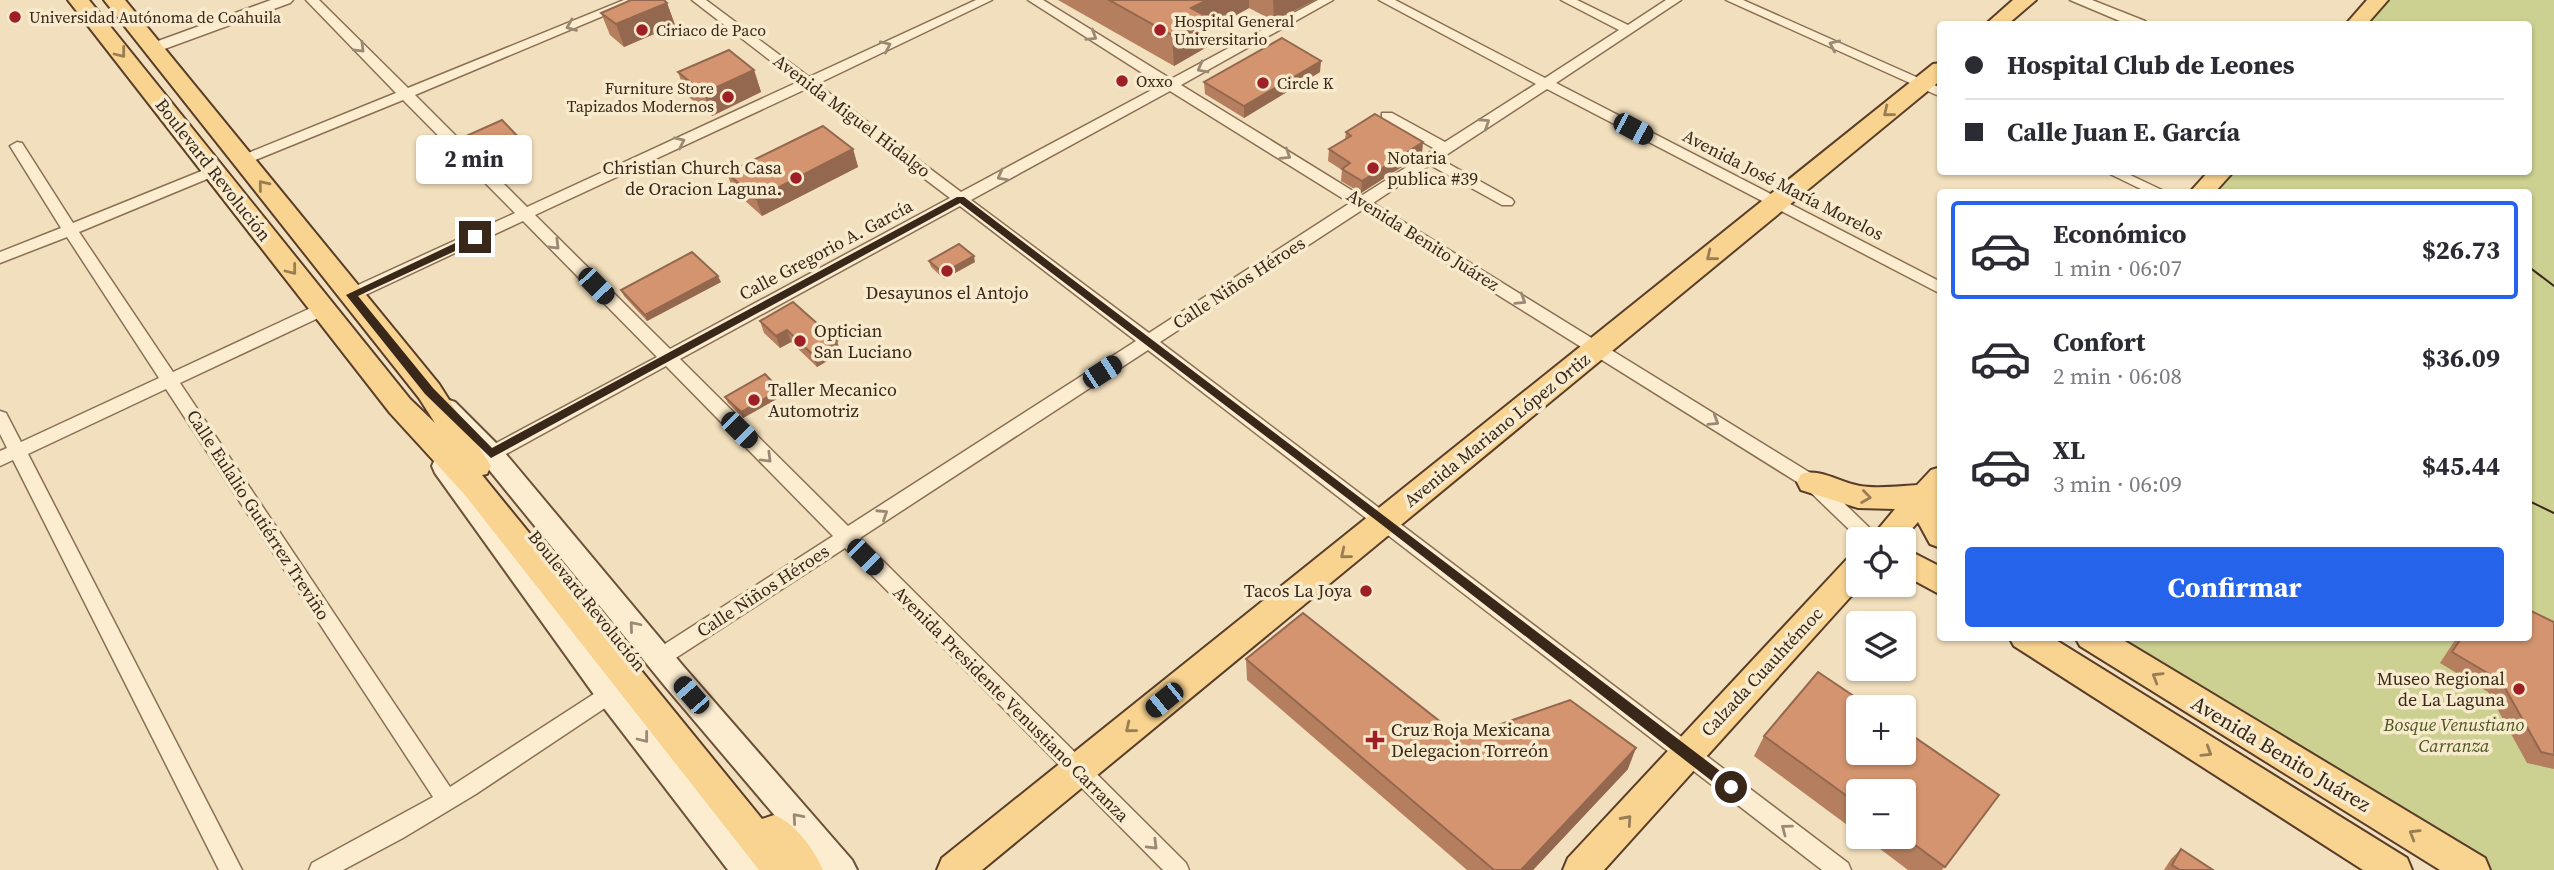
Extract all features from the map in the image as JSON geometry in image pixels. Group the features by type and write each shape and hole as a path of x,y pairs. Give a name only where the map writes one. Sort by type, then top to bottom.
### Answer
{"main road":[{"name":"Boulevard Revolución","path":"78,0 400,406 610,694 747,870"},
{"name":"Boulevard Revolución","path":"114,0 429,391 471,458 806,870"},
{"path":"2000,21 2026,0"},
{"path":"2359,21 2378,0"},
{"name":"Avenida Mariano López Ortiz","path":"955,870 1776,203 1934,82"},
{"path":"2205,189 2218,175"},
{"name":"Boulevard Revolución","path":"400,406 424,429 485,474 781,870"},
{"path":"485,474 661,657 841,870"},
{"name":"Avenida Benito Juárez","path":"1811,482 1858,497 1876,499 1932,487"},
{"path":"1932,487 1927,512 1937,529"},
{"path":"1896,527 1932,487"},
{"path":"1916,567 1937,581"},
{"name":"Calzada Cuauhtémoc","path":"1581,870 1846,581"},
{"name":"Avenida Benito Juárez","path":"2031,641 2394,870"},
{"name":"Avenida Benito Juárez","path":"2098,641 2472,870"}],"street":[{"path":"153,48 285,0"},
{"name":"Avenida Presidente Venustiano Carranza","path":"312,0 1178,870"},
{"path":"243,160 635,0"},
{"name":"Avenida Miguel Hidalgo","path":"698,0 1840,870"},
{"path":"351,295 986,0"},
{"name":"Avenida Benito Juárez","path":"1034,0 1811,482 1858,527"},
{"name":"Calle Gregorio A. García","path":"485,474 667,358 1327,0"},
{"name":"Avenida José María Morelos","path":"1385,0 1937,287"},
{"path":"1567,0 1629,30"},
{"name":"Calle Niños Héroes","path":"661,657 1675,0"},
{"path":"1732,0 1934,82"},
{"path":"2078,0 2132,21"},
{"path":"1387,116 1446,149"},
{"name":"Calle Eulalio Gutiérrez Treviño","path":"17,146 447,800"},
{"path":"1430,159 1507,202"},
{"path":"0,258 214,171"},
{"path":"2120,175 2152,189"},
{"path":"9,455 323,309"},
{"path":"0,417 9,455 231,870"},
{"path":"320,870 381,839 447,800 610,694"}],"green space":[{"name":"Bosque Venustiano Carranza","path":"2388,0 2554,0 2554,870 2483,870 2112,641 2532,641 2532,189 2214,189 2228,175 2532,175 2532,21 2368,21"}],"building":[{"path":"631,0 664,0 667,3 616,24 601,13"},
{"path":"1109,0 1207,0 1191,8 1206,16 1172,35"},
{"name":"Circle K","path":"1282,38 1321,61 1244,106 1204,82"},
{"path":"729,50 754,70 704,93 678,72"},
{"name":"Notaria publica #39","path":"1375,114 1423,142 1362,181 1342,169 1350,163 1329,149 1351,136 1346,132"},
{"path":"502,120 523,142 487,158 466,136"},
{"path":"823,126 853,149 756,199 727,173"},
{"path":"959,244 974,256 943,273 929,261"},
{"path":"692,252 718,276 645,315 621,290"},
{"path":"793,302 837,341 813,355 787,330 776,336 760,321"},
{"name":"Taller Mecanico Automotriz","path":"765,374 780,390 741,412 725,397"},
{"name":"Museo Regional de La Laguna","path":"2532,611 2554,622 2554,755 2541,752 2501,681 2452,652 2459,641 2532,641"},
{"name":"Cruz Roja Mexicana Delegacion Torreón","path":"1303,613 1461,738 1570,700 1636,748 1521,870 1494,870 1246,659"},
{"path":"1818,672 1852,695 1846,695 1846,765 1916,765 1916,738 1999,795 1945,867 1916,846 1916,779 1846,779 1846,795 1764,736"},
{"path":"2181,849 2213,870 2180,870 2172,865"}],"tram line":[{"path":"2532,269 2554,286"},
{"path":"2532,502 2554,513"}],"place":[{"name":"Universidad Autónoma de Coahuila","path":"15,17"},
{"name":"Ciriaco de Paco","path":"642,30"},
{"name":"Hospital General Universitario","path":"1160,30"},
{"name":"Oxxo","path":"1122,81"},
{"name":"Circle K","path":"1263,83"},
{"name":"Furniture Store Tapizados Modernos","path":"728,97"},
{"name":"Notaria publica #39","path":"1373,168"},
{"name":"Christian Church Casa de Oracion Laguna.","path":"796,178"},
{"name":"Desayunos el Antojo","path":"947,271"},
{"name":"Optician San Luciano","path":"800,341"},
{"name":"Taller Mecanico Automotriz","path":"754,400"},
{"name":"Tacos La Joya","path":"1366,591"},
{"name":"Museo Regional de La Laguna","path":"2519,689"},
{"name":"Cruz Roja Mexicana Delegacion Torreón","path":"1375,740"}],"route":[{"path":"475,237 351,295 429,391 491,454 961,199 1731,787"}]}
